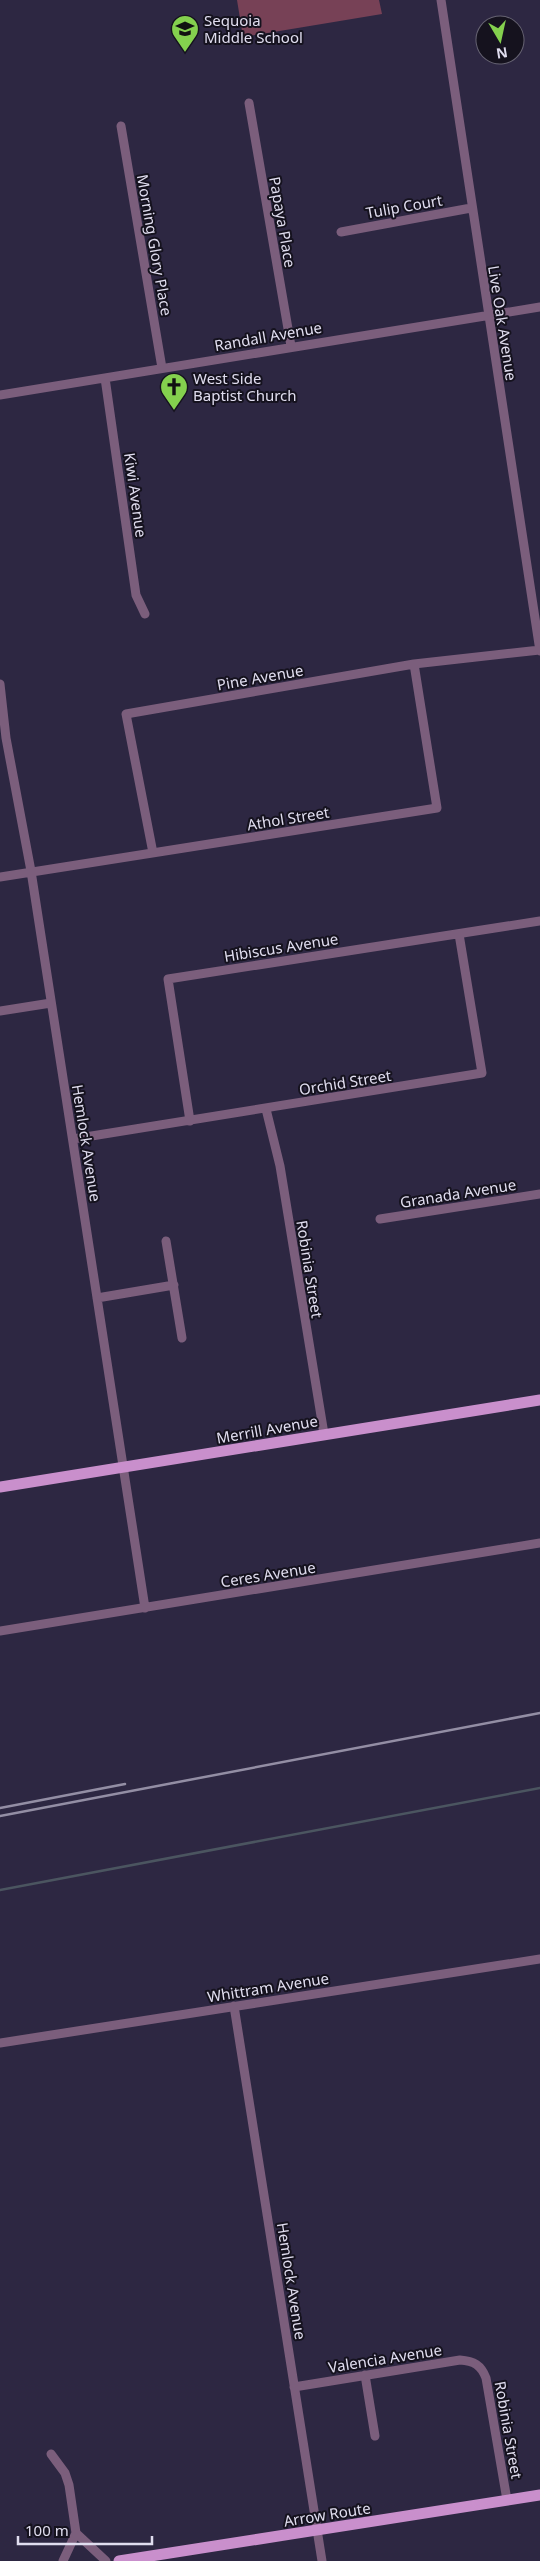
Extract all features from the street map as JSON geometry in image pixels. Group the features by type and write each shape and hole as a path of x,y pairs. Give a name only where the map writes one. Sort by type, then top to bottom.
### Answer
{"main road":[{"name":"Merrill Avenue","path":"0,1487 540,1400"},
{"name":"Arrow Route","path":"119,2561 540,2495"}],"street":[{"name":"Live Oak Avenue","path":"441,0 471,208 540,650"},
{"name":"Papaya Place","path":"249,103 291,346"},
{"name":"Morning Glory Place","path":"120,126 162,368"},
{"name":"Tulip Court","path":"341,232 471,208"},
{"name":"Randall Avenue","path":"0,395 291,346 540,307"},
{"name":"Kiwi Avenue","path":"105,378 136,595 145,614"},
{"name":"Pine Avenue","path":"153,853 126,714 414,664 540,650"},
{"name":"Athol Street","path":"0,877 437,808 414,664"},
{"name":"Hemlock Avenue","path":"0,684 3,739 31,871 145,1608"},
{"name":"Hibiscus Avenue","path":"190,1121 168,978 540,921"},
{"name":"Orchid Street","path":"73,1139 482,1073 459,934"},
{"path":"0,1011 51,1003"},
{"name":"Robinia Street","path":"266,1109 280,1166 324,1434"},
{"name":"Granada Avenue","path":"380,1219 540,1194"},
{"path":"166,1241 182,1338"},
{"path":"97,1298 174,1285"},
{"name":"Ceres Avenue","path":"0,1631 540,1543"},
{"name":"Whittram Avenue","path":"0,2043 540,1959"},
{"name":"Hemlock Avenue","path":"234,2006 322,2561"},
{"name":"Valencia Avenue","path":"294,2387 460,2360 474,2362 479,2366"},
{"name":"Robinia Street","path":"479,2366 486,2378 507,2500"},
{"path":"365,2375 375,2436"},
{"path":"51,2454 65,2473 69,2485 76,2533 63,2561"},
{"path":"76,2533 106,2561"}],"shaded area":[{"path":"237,0 379,0 382,14 243,37"}],"waterway":[{"path":"0,1890 540,1788"}],"railway":[{"path":"0,1816 540,1713"},
{"path":"0,1808 125,1784"}],"place":[{"name":"Sequoia Middle School","path":"185,53"},
{"name":"West Side Baptist Church","path":"174,411"}]}
